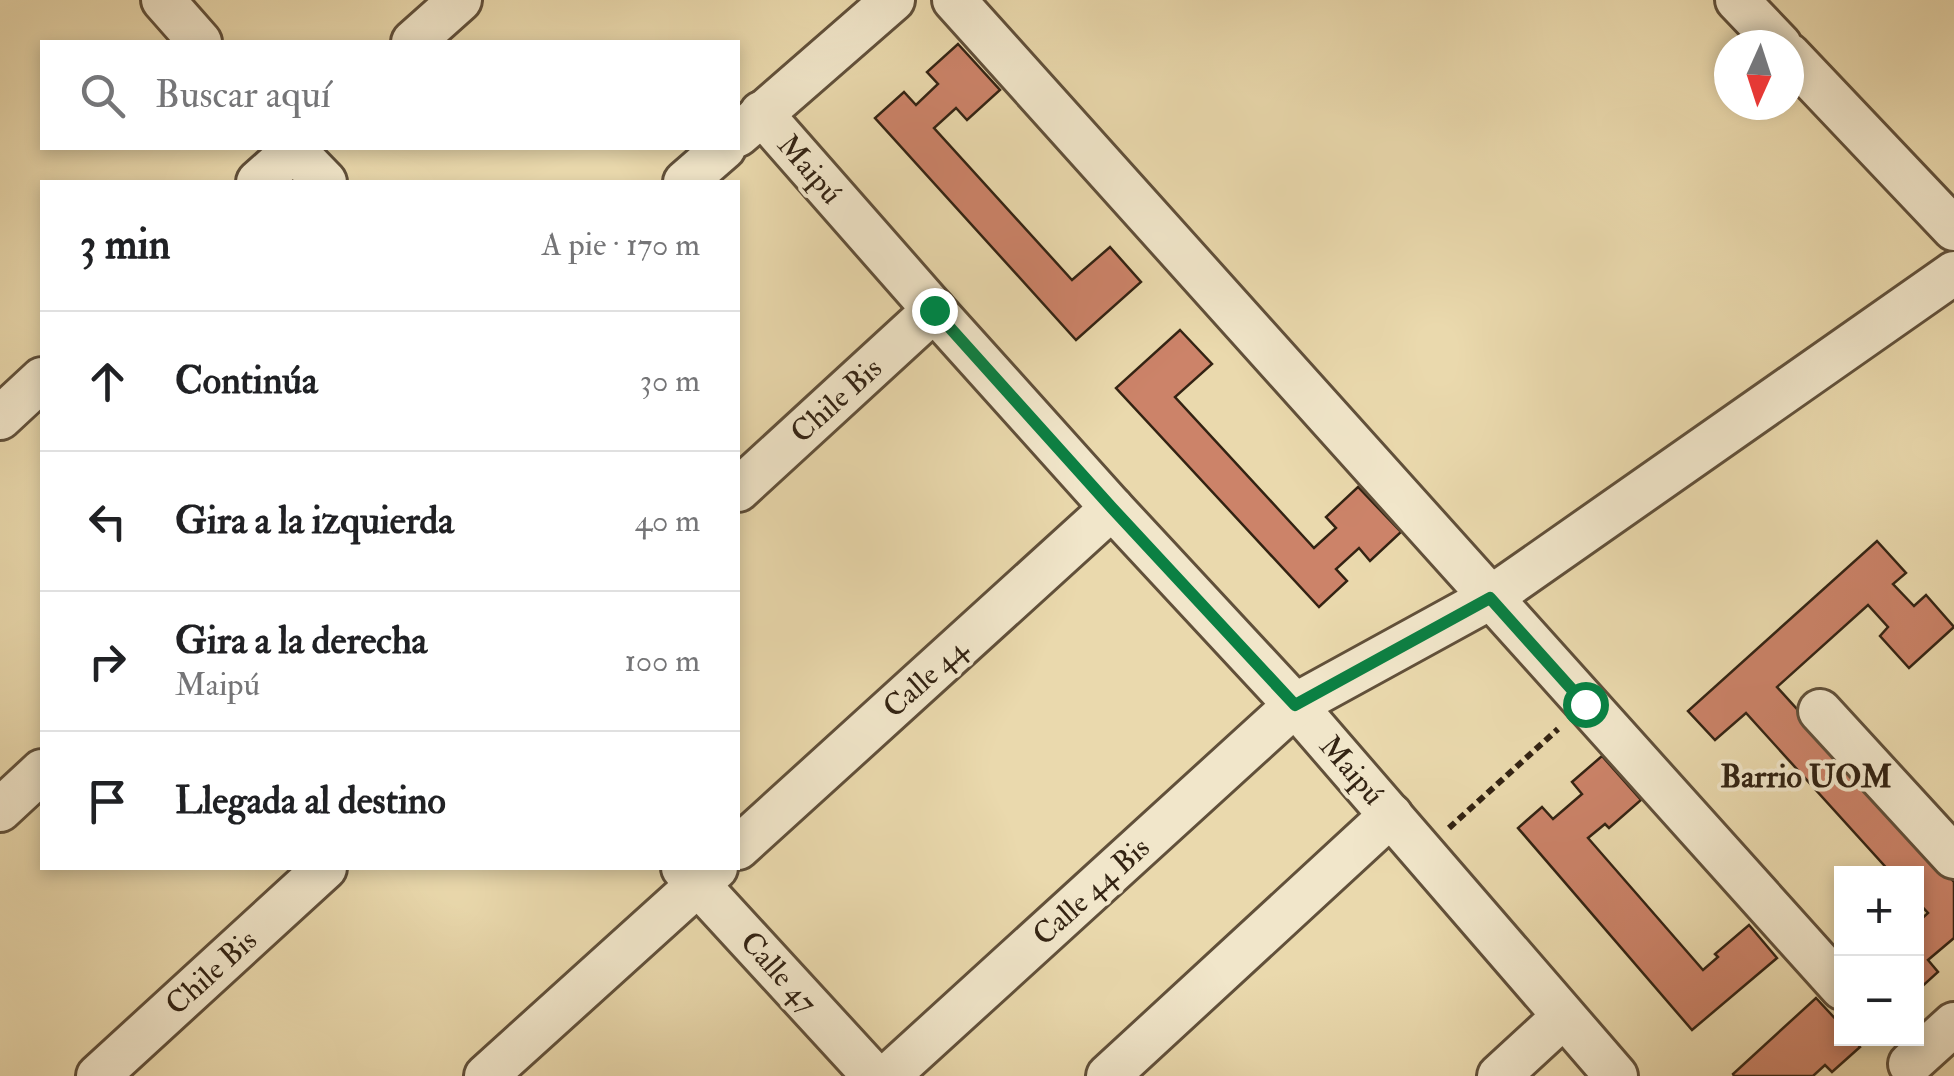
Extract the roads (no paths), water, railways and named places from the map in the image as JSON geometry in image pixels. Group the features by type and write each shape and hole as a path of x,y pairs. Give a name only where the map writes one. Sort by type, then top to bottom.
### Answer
{"street":[{"path":"163,0 198,40"},
{"path":"415,40 460,0"},
{"path":"750,124 892,0"},
{"path":"954,0 1834,979"},
{"path":"1737,0 1766,30"},
{"path":"1804,71 1954,229"},
{"name":"Maipú","path":"750,124 934,310 1295,705 1616,1076"},
{"path":"260,180 292,150"},
{"path":"296,150 323,180"},
{"path":"687,180 722,150"},
{"name":"Calle 44 Bis","path":"888,1076 1295,705 1490,598 1954,272"},
{"name":"Chile Bis","path":"740,488 934,310"},
{"path":"0,418 40,382"},
{"name":"Calle 44","path":"740,846 1112,508"},
{"path":"1820,711 1954,857"},
{"path":"0,810 40,773"},
{"path":"1108,1076 1391,815"},
{"name":"Chile Bis","path":"98,1076 323,870"},
{"path":"486,1076 699,873"},
{"name":"Calle 47","path":"699,873 874,1076"},
{"path":"1499,1076 1563,1017"},
{"path":"1906,1059 1954,1024"}],"district":[{"name":"Barrio UOM","path":"1806,776"}]}
